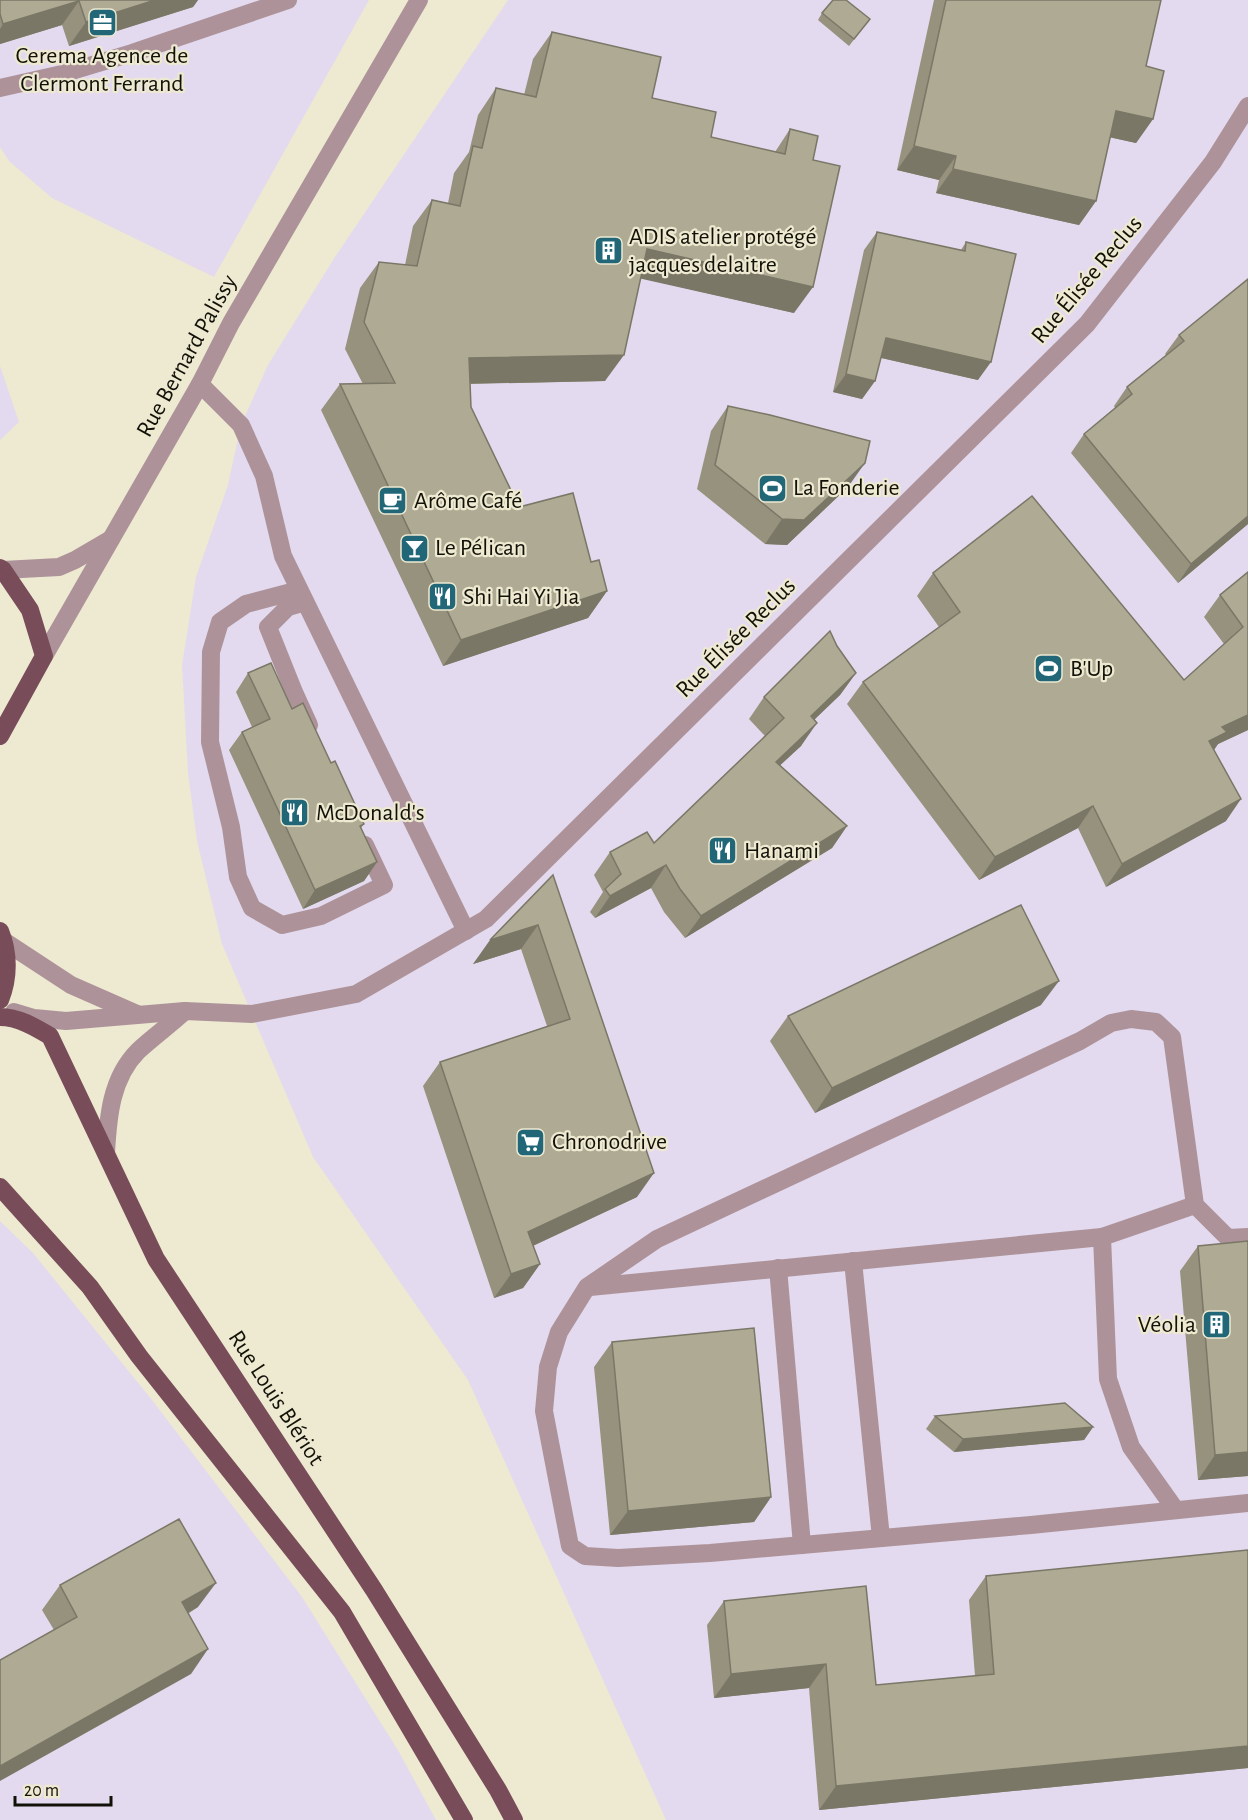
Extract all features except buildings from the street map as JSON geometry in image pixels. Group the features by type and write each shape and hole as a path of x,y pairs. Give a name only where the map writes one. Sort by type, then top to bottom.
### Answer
{"main road":[{"path":"2,569 30,610 44,656"},
{"name":"Rue Bernard Palissy","path":"0,736 44,656"},
{"path":"0,1000 7,976 2,936"},
{"name":"Rue Louis Blériot","path":"0,1017 23,1022 50,1036 156,1259 374,1590 498,1790 514,1820"},
{"path":"0,1187 90,1287 139,1356 342,1612 464,1820"}],"street":[{"path":"0,88 62,74 132,53 288,0"},
{"name":"Rue Bernard Palissy","path":"44,656 200,384 231,323 419,0"},
{"name":"Rue Élisée Reclus","path":"0,1009 33,1018 66,1021 185,1011 252,1014 356,994 486,919 1087,324 1213,162 1248,106"},
{"path":"200,384 241,425 264,476 282,556 466,931"},
{"path":"2,569 59,567 112,539"},
{"path":"302,596 268,627 314,736"},
{"path":"302,596 246,604 220,622 212,652 210,741 231,828 238,877 252,908 282,925 321,916 384,885 360,833"},
{"path":"2,936 71,985 142,1016"},
{"path":"106,1153 107,1122 113,1095 124,1070 137,1053 185,1011"},
{"path":"1248,1237 1228,1238 1195,1205 1172,1037 1156,1022 1131,1019 1112,1023 1080,1041 657,1239 587,1287 559,1332 548,1367 544,1411 570,1546 585,1556 618,1558 802,1545 1031,1526 1248,1503"},
{"path":"587,1287 1102,1237 1195,1205"},
{"path":"1102,1237 1108,1379 1131,1447 1175,1509"},
{"path":"853,1261 881,1538"},
{"path":"778,1268 802,1545"}],"shaded area":[{"path":"0,0 369,0 214,277 52,198 9,161 0,147"},
{"path":"508,0 1248,0 1248,1820 666,1820 468,1380 313,1157 222,944 197,841 188,773 182,665 196,577 228,485 241,425 268,365 335,257"},
{"path":"0,366 19,422 0,440"},
{"path":"0,1221 33,1253 152,1400 302,1597 399,1752 436,1820 0,1820"}],"place":[{"name":"Cerema Agence de Clermont Ferrand","path":"102,23"},
{"name":"ADIS atelier protégé jacques delaitre","path":"608,251"},
{"name":"La Fonderie","path":"772,488"},
{"name":"Arôme Café","path":"393,501"},
{"name":"Le Pélican","path":"414,548"},
{"name":"Shi Hai Yi Jia","path":"442,597"},
{"name":"B'Up","path":"1049,669"},
{"name":"McDonald's","path":"295,813"},
{"name":"Hanami","path":"723,851"},
{"name":"Chronodrive","path":"531,1142"},
{"name":"Véolia","path":"1217,1325"}]}
